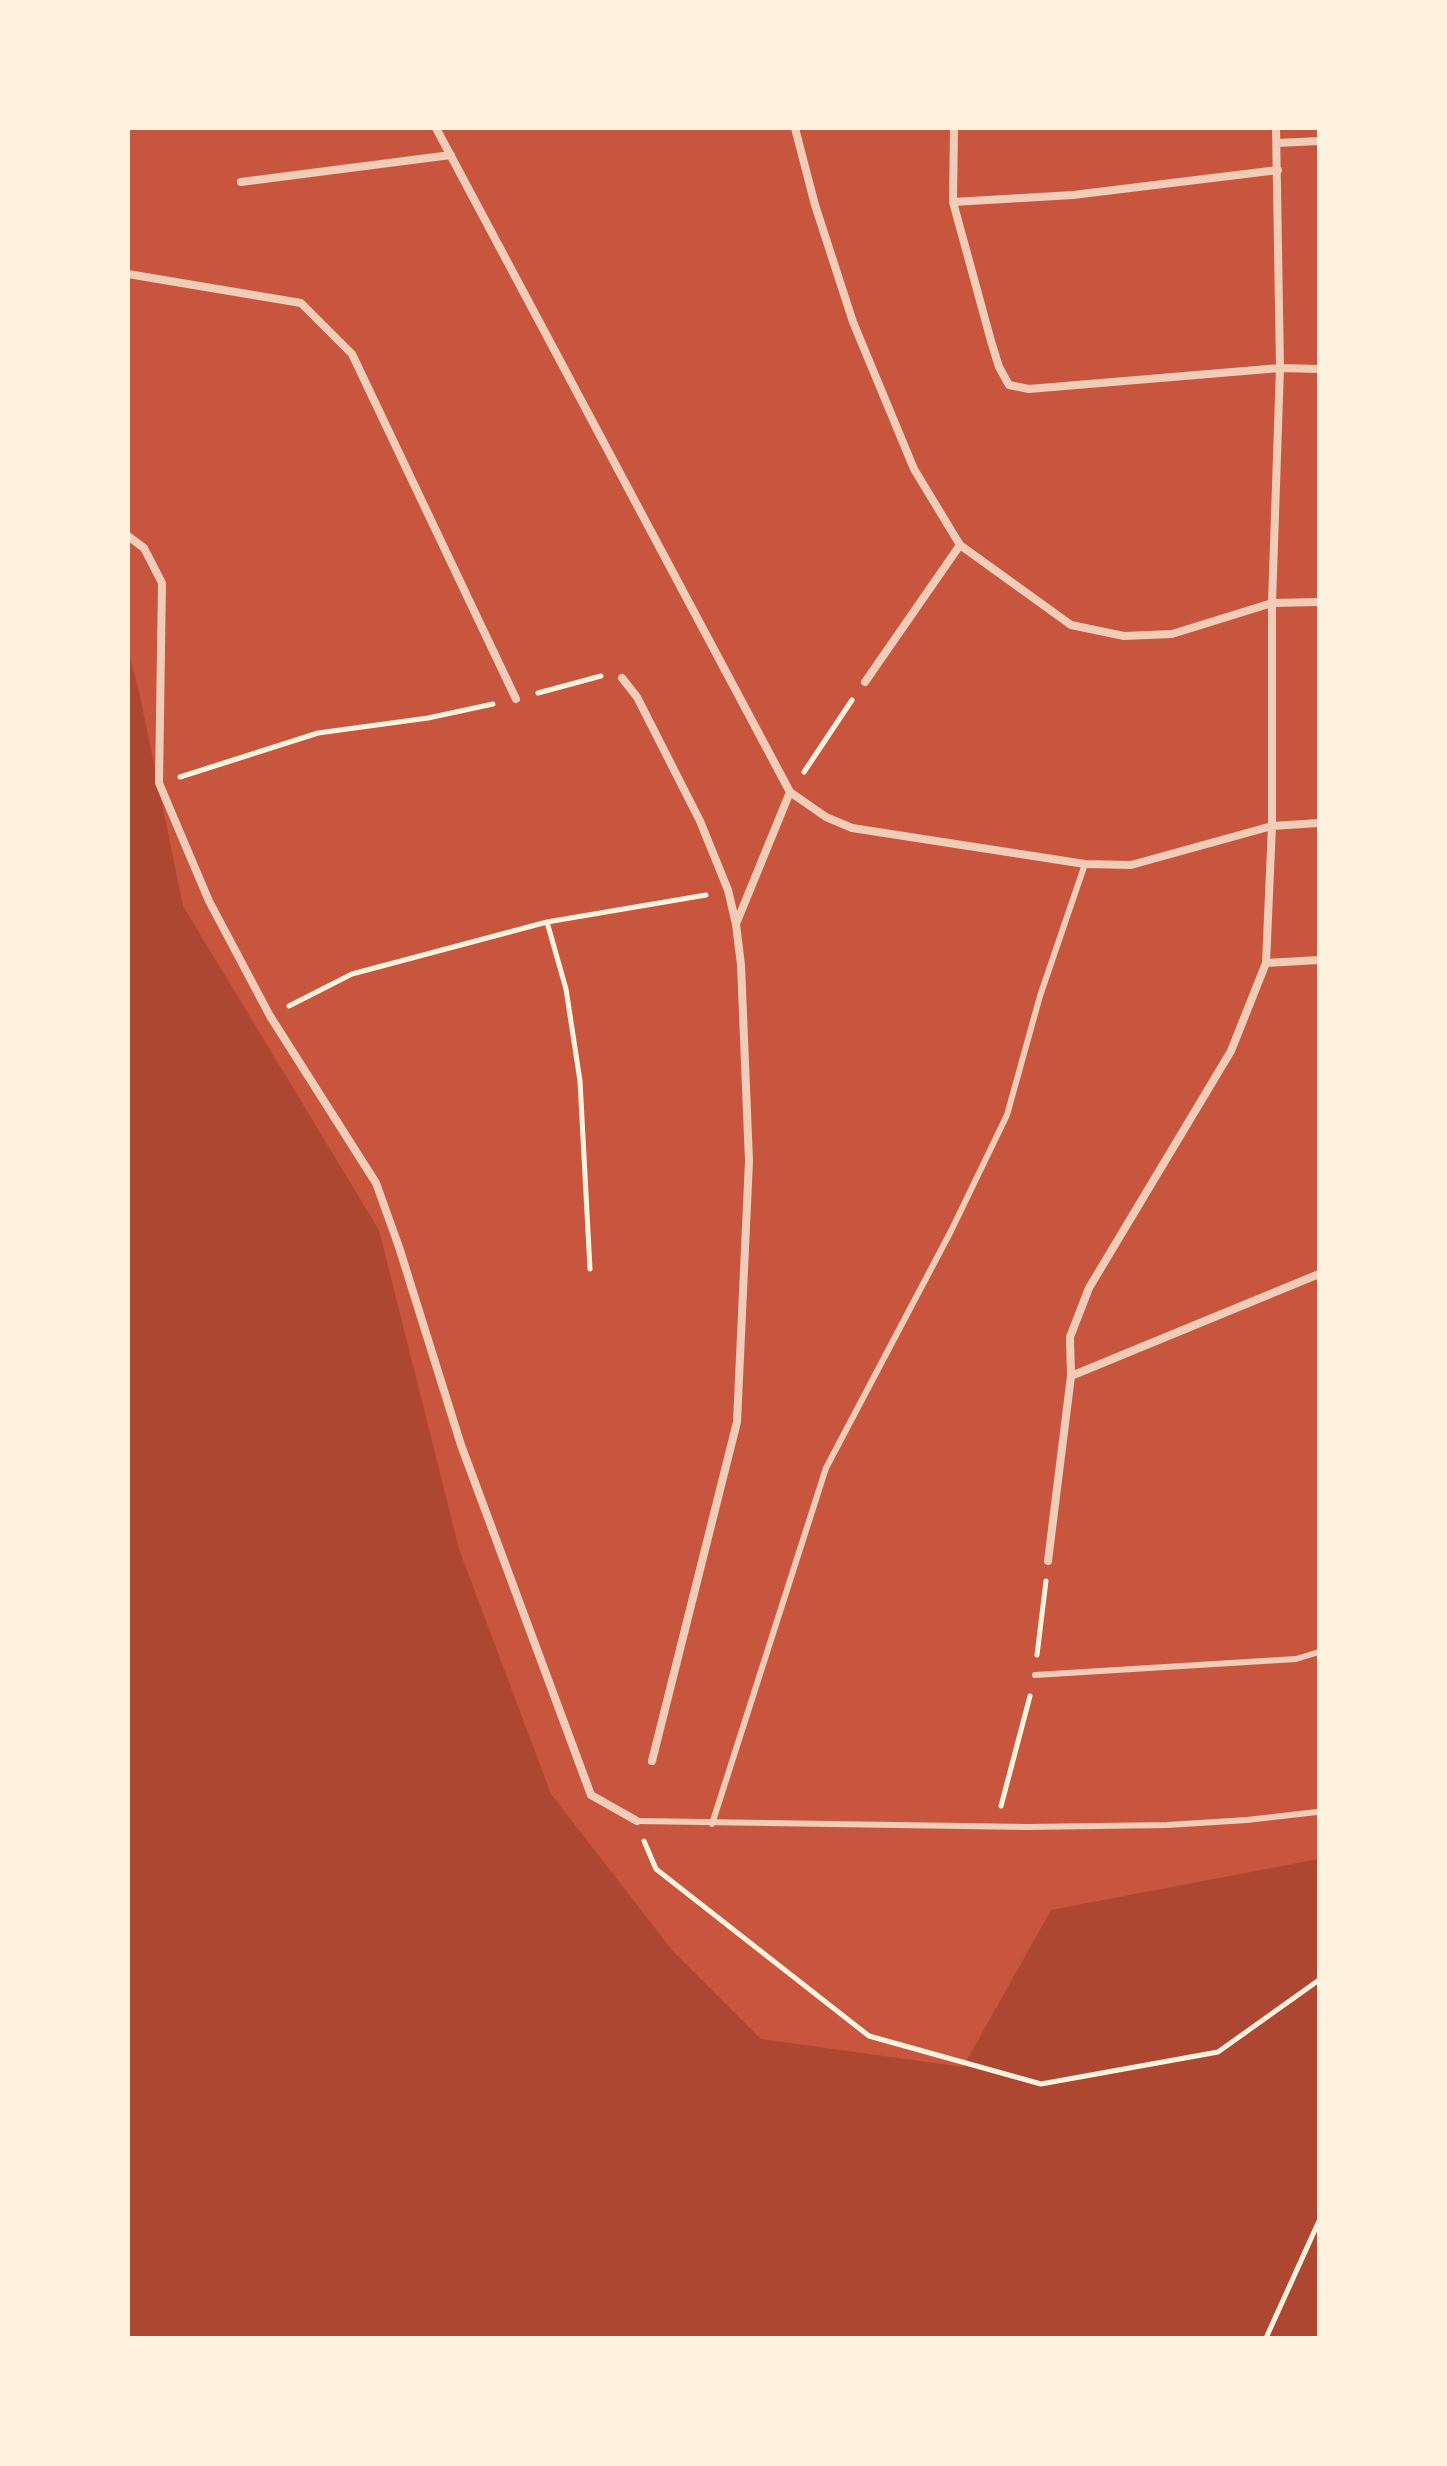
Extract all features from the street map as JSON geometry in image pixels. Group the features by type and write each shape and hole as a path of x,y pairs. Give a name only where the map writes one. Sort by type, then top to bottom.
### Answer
{"street":[{"path":"436,128 790,792 826,817 852,828 1085,864 1131,865 1272,826 1319,823"},
{"path":"795,128 815,205 853,322 914,469 960,545 1071,625 1124,636 1172,634 1272,603 1319,602"},
{"path":"954,128 953,202 991,341 999,367 1009,385 1029,389 1280,368 1319,369"},
{"path":"1048,1561 1071,1376 1070,1337 1089,1288 1231,1051 1266,963 1272,826 1272,603 1280,368 1276,128"},
{"path":"1277,143 1319,141"},
{"path":"241,182 451,155"},
{"path":"953,202 1073,195 1278,170"},
{"path":"128,274 301,303 352,354 516,699"},
{"path":"128,536 144,548 162,583 159,783 209,901 270,1016 376,1183 461,1445 591,1795 637,1821"},
{"path":"865,682 960,545"},
{"path":"622,678 637,697 700,821 728,890 741,965 749,1161 737,1422 652,1761"},
{"path":"736,924 790,792"},
{"path":"1266,963 1319,960"},
{"path":"1071,1376 1319,1274"}],"lane":[{"path":"712,1824 826,1468 951,1231 1007,1115 1040,996 1085,864"},
{"path":"1035,1675 1296,1659 1319,1652"},
{"path":"637,1821 1027,1827 1167,1825 1317,1812"}],"path":[{"path":"159,783 318,733 428,718 516,699 600,676 622,678"},
{"path":"790,792 865,682"},
{"path":"270,1016 352,974 547,922 728,890"},
{"path":"547,922 566,989 580,1081 590,1269"},
{"path":"637,1821 656,1869 869,2036 1041,2084 1218,2052 1319,1980"},
{"path":"1266,2338 1319,2221"}],"shaded area":[{"path":"128,650 183,906 379,1230 459,1549 551,1794 672,1950 761,2039 963,2067 1051,1910 1319,1859 1319,2338 128,2338"}]}
